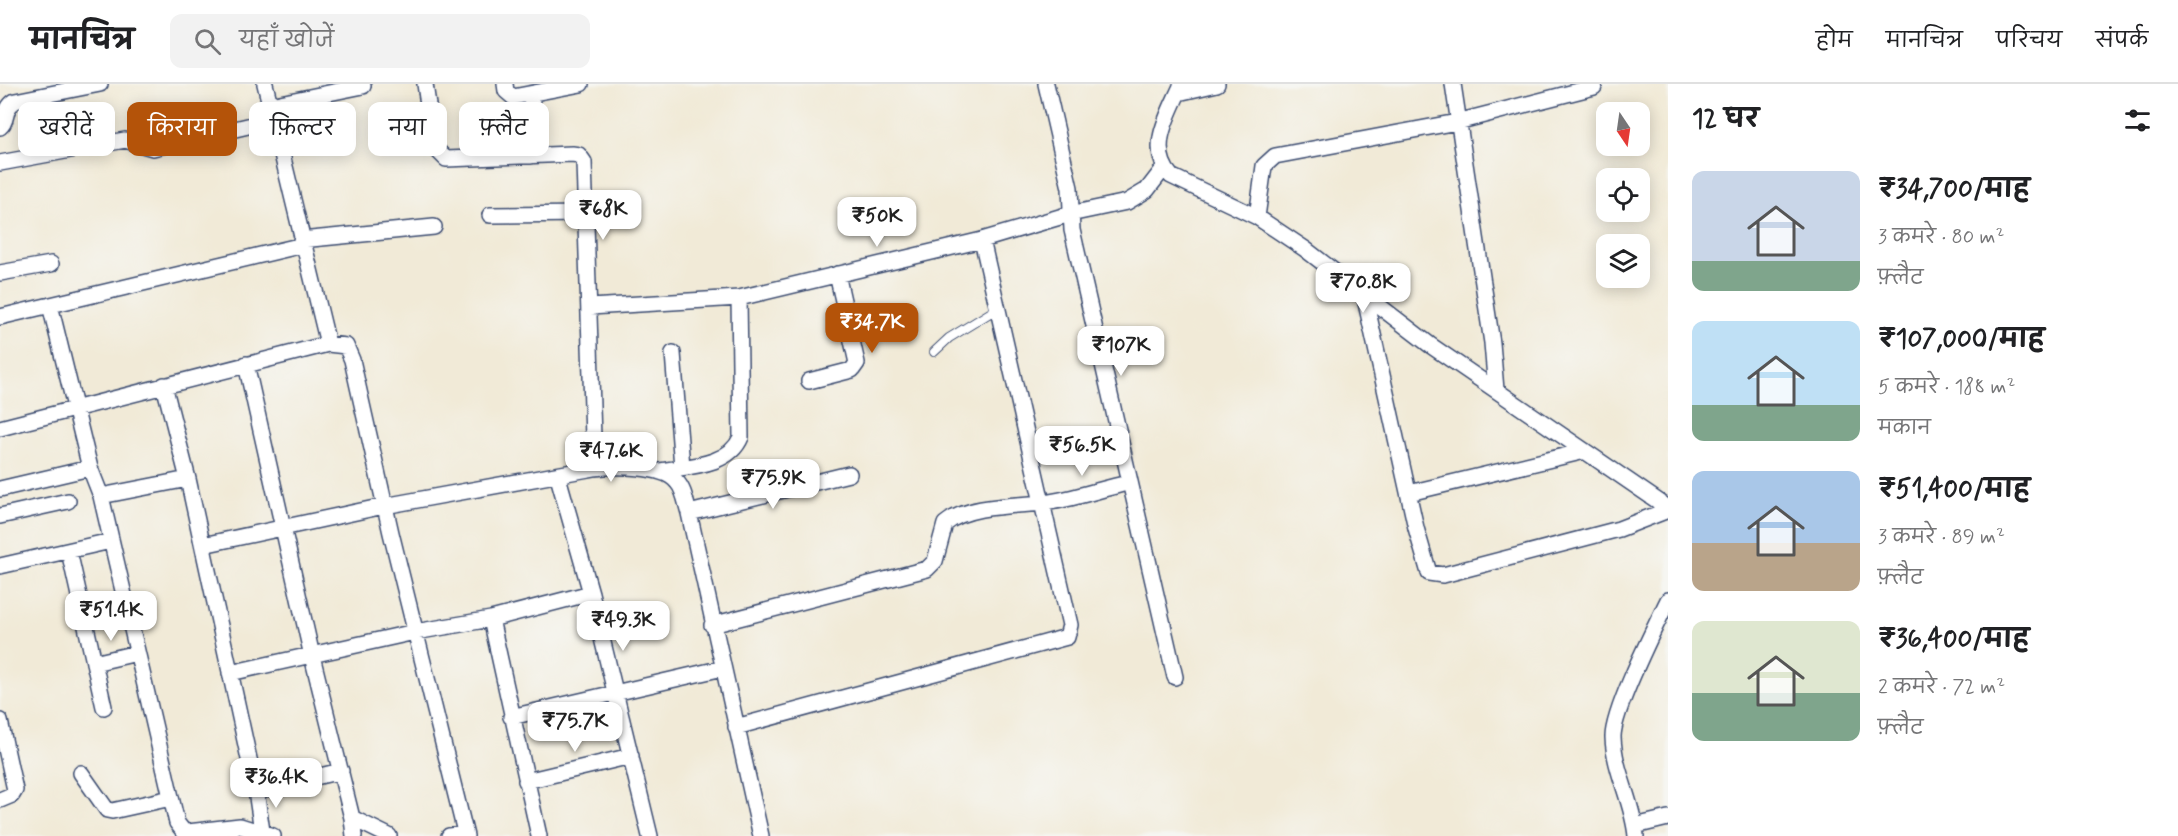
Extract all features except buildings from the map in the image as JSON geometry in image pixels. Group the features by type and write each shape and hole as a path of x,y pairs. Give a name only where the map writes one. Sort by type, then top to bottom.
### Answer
{"street":[{"path":"0,127 5,122 5,112 15,101 100,84"},
{"path":"266,84 270,102"},
{"path":"425,84 434,147 440,156 455,160 531,156"},
{"path":"505,84 506,90 513,97 581,84"},
{"path":"1046,84 1070,188 1070,214 1074,242 1128,483 1175,677"},
{"path":"1217,84 1180,88 1161,132 1159,150 1164,168 1171,176 1257,217 1305,249 1430,345 1668,509"},
{"path":"1453,84 1496,390"},
{"path":"298,102 330,88 363,86"},
{"path":"1257,217 1264,166 1275,156 1457,122 1594,87"},
{"path":"532,94 532,102"},
{"path":"0,163 125,140 153,148 249,120"},
{"path":"549,155 572,154 582,158 590,307 594,468"},
{"path":"282,156 328,344"},
{"path":"590,307 739,298 982,240 1070,214 1127,202 1140,196 1164,168"},
{"path":"490,215 585,214"},
{"path":"0,317 302,243 434,227"},
{"path":"736,726 1067,637 1070,625 1044,503 982,240"},
{"path":"0,273 51,264"},
{"path":"809,381 852,370 857,363 837,274"},
{"path":"1364,294 1424,564 1429,573 1436,576 1619,528 1668,509"},
{"path":"203,545 384,506 558,477 594,468 658,471 716,461 737,447 741,437 739,298"},
{"path":"50,305 74,409 90,468 101,496 177,823 184,831 240,825 267,833"},
{"path":"0,428 328,344 342,344 349,350 384,506 466,835 449,836"},
{"path":"673,353 682,467"},
{"path":"246,364 312,656 352,818 354,836"},
{"path":"164,385 188,479 267,833"},
{"path":"1409,494 1585,451"},
{"path":"0,489 90,468"},
{"path":"658,471 678,482 689,513 712,625 761,836"},
{"path":"689,513 849,474"},
{"path":"558,477 591,593 650,836"},
{"path":"101,496 188,479"},
{"path":"712,625 927,569 935,561 945,524 952,518 992,508 1044,503 1128,483"},
{"path":"0,516 68,501"},
{"path":"0,566 111,541"},
{"path":"69,550 104,707"},
{"path":"230,673 415,632 491,619 591,593"},
{"path":"1668,600 1614,727 1615,753 1635,831 1668,818"},
{"path":"491,619 539,836"},
{"path":"94,663 136,653"},
{"path":"511,717 723,668"},
{"path":"0,721 15,790 12,795 0,800"},
{"path":"526,782 631,756"},
{"path":"256,791 340,771"},
{"path":"81,773 107,810 112,811 171,798"},
{"path":"352,818 389,836"}],"lane":[{"path":"934,352 949,338 998,308"}]}
